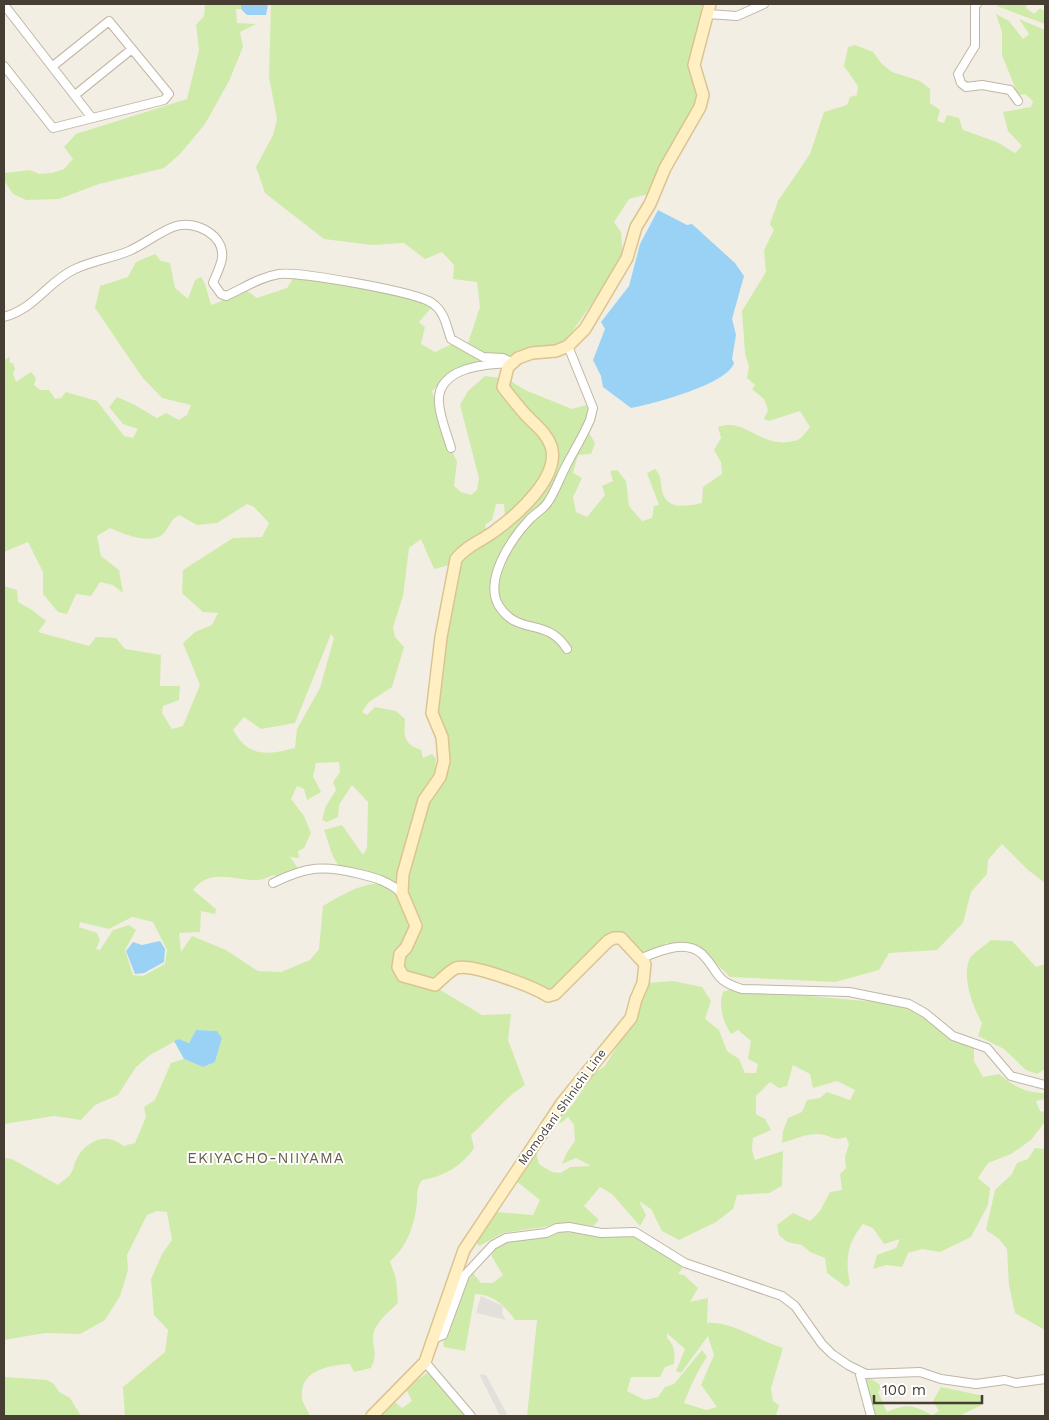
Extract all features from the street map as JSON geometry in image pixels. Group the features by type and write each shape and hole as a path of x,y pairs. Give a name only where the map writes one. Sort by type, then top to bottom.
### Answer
{"main road":[{"path":"642,958 622,938 614,938 608,941 555,994 548,996 508,978 465,968 456,968 435,985 403,976 398,967 400,954 406,948 416,926 402,893 403,874 416,822 424,800 440,778 444,761 442,737 432,713 441,637 456,559 464,549 494,532 524,506 552,467 554,457 544,432 503,387 508,367 532,353 556,351 568,346 585,329 627,258 636,227 650,204 665,168 700,108 703,95 694,65 709,9"},
{"name":"Momodani Shinichi Line","path":"372,1416 426,1362 464,1250 562,1103 631,1018 636,999 644,983 645,964 642,958"}],"street":[{"path":"709,9 737,16 764,4"},
{"path":"977,4 975,6 975,46 958,74 960,81 966,87 982,85 1010,90 1018,101"},
{"path":"5,5 92,118"},
{"path":"4,66 53,128 164,100 169,94 109,21 53,66"},
{"path":"75,95 132,49"},
{"path":"4,317 19,313 31,305 63,276 75,269 127,251 176,226 189,224 217,238 221,246 222,257 213,283 220,294 226,296 262,278 295,273 421,297 440,311 446,320 451,339 483,357 503,358 513,363"},
{"path":"567,649 561,640 550,631 519,623 507,616 498,603 496,578 499,563 514,539 530,518 547,504 556,489 566,465 582,440 594,408 568,346"},
{"path":"451,448 439,405 439,396 444,385 462,370 470,367 513,363"},
{"path":"274,883 291,874 331,867 385,881 402,893"},
{"path":"642,958 674,947 691,949 701,954 715,974 728,984 742,989 848,992 909,1004 926,1013 953,1036 987,1048 1011,1076 1045,1085"},
{"path":"435,1338 443,1335 465,1275 493,1245 506,1238 546,1233 558,1228 569,1227 601,1233 635,1232 685,1263 782,1296 795,1306 827,1349 848,1365 866,1374 920,1372 941,1379 976,1384 1005,1380 1016,1383 1045,1379"},
{"path":"426,1362 471,1416"},
{"path":"859,1371 871,1416"}],"green space":[{"path":"205,4 241,4 241,9 236,9 237,23 256,24 240,32 243,47 229,81 205,124 180,154 164,168 99,184 59,199 26,200 13,194 5,182 5,173 30,170 39,174 52,173 64,169 73,159 64,147 76,134 187,99 199,50 196,25 204,16"},
{"path":"271,4 705,4 694,111 648,194 629,199 614,222 621,232 623,259 567,339 556,348 529,351 509,357 487,355 467,346 480,307 477,282 453,279 454,265 442,252 425,259 404,243 372,245 324,239 265,193 256,167 273,135 277,119 269,77"},
{"path":"998,4 1027,4 1026,8 1034,14 1040,8 1045,12 1045,24 997,6"},
{"path":"996,14 1009,21 1023,39 1029,34 1019,19 1045,30 1045,883 1028,870 1002,844 988,860 987,874 971,892 963,923 937,950 889,953 879,970 835,982 730,977 709,959 683,946 666,943 648,957 622,933 607,936 549,994 521,978 468,966 453,966 433,983 405,975 400,965 421,926 406,891 405,877 417,820 425,804 441,783 447,767 444,734 434,713 440,662 444,659 442,642 454,591 459,579 457,564 467,552 509,527 514,517 505,517 504,504 496,504 492,520 485,525 487,533 462,546 450,565 434,569 421,539 409,548 403,596 393,627 395,637 404,647 392,687 369,702 362,712 367,715 375,707 396,711 405,719 405,735 408,742 421,750 423,758 432,754 436,759 435,767 440,769 414,817 402,873 402,889 384,878 348,872 341,868 335,860 324,830 342,825 363,855 367,848 368,802 352,785 339,805 338,817 327,822 322,820 326,806 336,790 333,782 340,772 339,762 316,763 313,776 321,792 307,800 304,789 297,786 291,799 304,816 311,833 304,848 298,851 299,858 290,857 298,868 289,879 273,875 258,880 223,877 207,879 193,890 216,909 215,914 201,911 200,932 179,933 181,952 192,936 226,950 258,971 281,972 310,960 319,949 323,906 357,888 366,885 384,884 392,887 399,894 412,925 395,960 396,977 437,988 482,1015 511,1014 508,1040 525,1085 504,1102 471,1135 474,1148 464,1160 451,1170 430,1179 422,1180 420,1183 414,1218 409,1234 401,1249 390,1261 396,1279 398,1303 382,1318 376,1327 373,1337 375,1355 371,1368 354,1372 350,1364 325,1368 311,1375 305,1381 302,1389 304,1405 310,1416 125,1416 123,1387 165,1352 168,1330 154,1315 151,1279 162,1254 172,1240 167,1212 157,1211 147,1215 127,1255 128,1270 120,1296 105,1320 80,1334 45,1333 4,1340 4,1158 12,1159 58,1185 70,1175 80,1153 91,1143 97,1140 110,1139 123,1146 135,1143 146,1117 144,1107 155,1100 171,1063 184,1059 203,1067 215,1062 222,1038 217,1031 196,1030 189,1043 179,1039 150,1055 136,1067 118,1095 95,1105 81,1120 54,1116 4,1124 4,586 17,590 18,602 46,621 38,632 89,646 96,637 116,638 125,649 161,655 160,686 180,686 179,700 163,706 162,713 172,729 183,726 200,685 183,643 195,632 212,625 218,613 203,612 182,593 183,570 233,538 262,537 269,523 254,507 247,504 217,523 197,525 179,515 175,517 164,533 152,539 137,538 110,528 97,536 101,556 119,570 123,593 113,585 100,582 91,596 76,594 67,614 58,612 43,594 43,572 28,542 4,552 4,360 10,357 10,363 13,363 15,369 13,373 16,382 31,372 36,378 34,385 40,390 49,390 55,399 61,398 66,392 97,401 124,436 133,438 138,429 123,424 109,407 117,397 157,418 166,413 179,420 187,415 191,405 162,398 142,377 95,308 100,286 128,277 136,262 155,254 161,261 170,263 175,288 188,299 195,280 201,277 211,305 247,291 257,298 287,288 293,279 302,276 422,300 432,307 419,322 425,327 421,344 435,352 454,343 483,359 501,360 456,368 432,391 443,430 457,462 454,486 461,492 471,495 477,490 479,478 460,405 468,391 485,376 507,379 525,390 572,409 586,405 596,418 589,433 595,443 591,454 578,455 573,473 582,478 573,497 576,512 587,517 605,495 602,486 613,481 610,471 617,470 626,481 629,506 642,521 652,518 654,506 659,505 647,473 655,469 660,476 662,491 668,502 678,506 702,503 703,487 722,474 721,462 714,450 721,438 718,427 736,426 769,440 788,442 798,440 810,427 800,411 769,421 764,419 768,410 764,399 752,389 755,385 747,378 749,367 745,353 742,311 766,272 764,250 774,230 770,224 778,201 810,154 824,112 847,105 850,97 857,95 858,86 844,66 848,47 855,45 873,52 882,64 892,72 920,81 930,89 930,103 940,110 937,121 944,123 947,115 959,118 963,130 997,142 1015,153 1022,146 1008,131 1003,112 1031,107 1033,101 1025,94 1018,95 1002,55 1002,32","holes":["331,634 334,638 320,688 297,729 295,748 267,753 252,750 245,746 233,730 244,717 261,729 295,723","132,917 153,922 167,950 165,964 143,976 133,975 125,950 136,930 129,925 113,930 100,950 96,949 100,940 97,933 79,927 80,922 109,929"]},
{"path":"991,940 1012,941 1036,967 1045,964 1045,1069 1037,1074 1026,1070 1004,1049 978,1036 982,1023 969,991 967,982 968,965 970,958"},
{"path":"673,981 702,987 711,1001 705,1019 719,1030 727,1051 739,1059 745,1073 756,1073 758,1064 748,1059 751,1041 738,1030 731,1034 726,1024 721,1008 723,992 731,989 898,1004 918,1013 974,1048 974,1061 983,1077 999,1074 1020,1088 1032,1092 1045,1093 1045,1099 1036,1101 1040,1111 1045,1112 1045,1122 1031,1140 1011,1154 988,1163 978,1178 990,1188 988,1205 971,1237 940,1252 922,1249 908,1253 902,1267 886,1265 873,1269 877,1255 896,1248 900,1239 884,1244 873,1228 863,1224 854,1238 849,1252 850,1284 846,1287 827,1273 825,1258 810,1252 802,1245 787,1242 779,1235 777,1225 793,1213 810,1221 820,1211 830,1192 842,1190 840,1174 846,1168 845,1157 849,1144 846,1137 837,1139 822,1134 804,1136 782,1143 783,1131 788,1118 802,1112 807,1100 820,1098 827,1092 850,1100 855,1090 837,1081 813,1088 810,1074 793,1065 787,1086 779,1088 770,1082 756,1096 756,1114 765,1119 771,1130 753,1138 752,1150 755,1160 783,1151 782,1186 769,1193 737,1195 733,1209 716,1222 679,1240 662,1231 651,1209 639,1201 646,1215 640,1226 612,1194 600,1187 584,1206 599,1220 593,1226 571,1223 503,1233 479,1246 475,1240 496,1212 533,1215 540,1200 516,1181 536,1152 539,1164 552,1172 561,1173 570,1167 591,1166 576,1158 562,1164 567,1152 575,1141 574,1125 568,1117 561,1123 556,1122 573,1104 594,1073 604,1067 634,1020 648,983"},
{"path":"1035,1148 1045,1149 1045,1330 1015,1313 1009,1285 1007,1249 999,1239 986,1230 995,1190 1012,1174 1017,1163 1028,1159"},
{"path":"564,1232 601,1235 630,1232 681,1262 682,1269 678,1274 684,1275 698,1288 690,1302 708,1298 707,1323 716,1323 736,1328 783,1348 771,1388 773,1401 779,1405 776,1416 527,1416 537,1320 515,1320 498,1302 487,1296 475,1294 465,1351 444,1347 443,1343 467,1282 473,1273 481,1283 493,1283 503,1275 492,1257 491,1250 511,1238","holes":["667,1333 685,1349 676,1371 681,1373 708,1336 714,1355 701,1385 717,1407 706,1410 684,1403 707,1357 702,1350 674,1384 665,1387 658,1397 645,1400 627,1391 631,1377 660,1377 665,1367 674,1364 674,1350 667,1338"]},
{"path":"428,1372 466,1416 382,1416 395,1402 402,1408 412,1401 406,1389"},
{"path":"5,1377 47,1380 54,1384 59,1392 70,1398 81,1416 4,1416"},
{"path":"866,1378 882,1386 878,1392 887,1412 900,1407 910,1406 932,1415 939,1411 933,1401 941,1387 984,1396 982,1405 959,1416 874,1416"}],"shaded area":[{"path":"481,1296 503,1306 502,1313 506,1320 476,1313"},
{"path":"479,1374 486,1375 508,1416 500,1416"}],"water":[{"path":"241,4 268,4 266,15 247,15 241,9"},
{"path":"658,210 687,225 692,224 735,263 744,276 732,319 736,335 732,359 734,363 729,371 705,385 672,398 631,408 603,387 601,376 593,360 605,329 601,322 629,286 640,244"},
{"path":"160,941 165,949 164,962 144,973 135,974 126,951 133,942 142,945"},
{"path":"196,1030 217,1031 222,1038 215,1062 203,1067 184,1059 174,1041 179,1039 189,1043"}],"district":[{"name":"EKIYACHO-NIIYAMA","path":"266,1158"}]}
